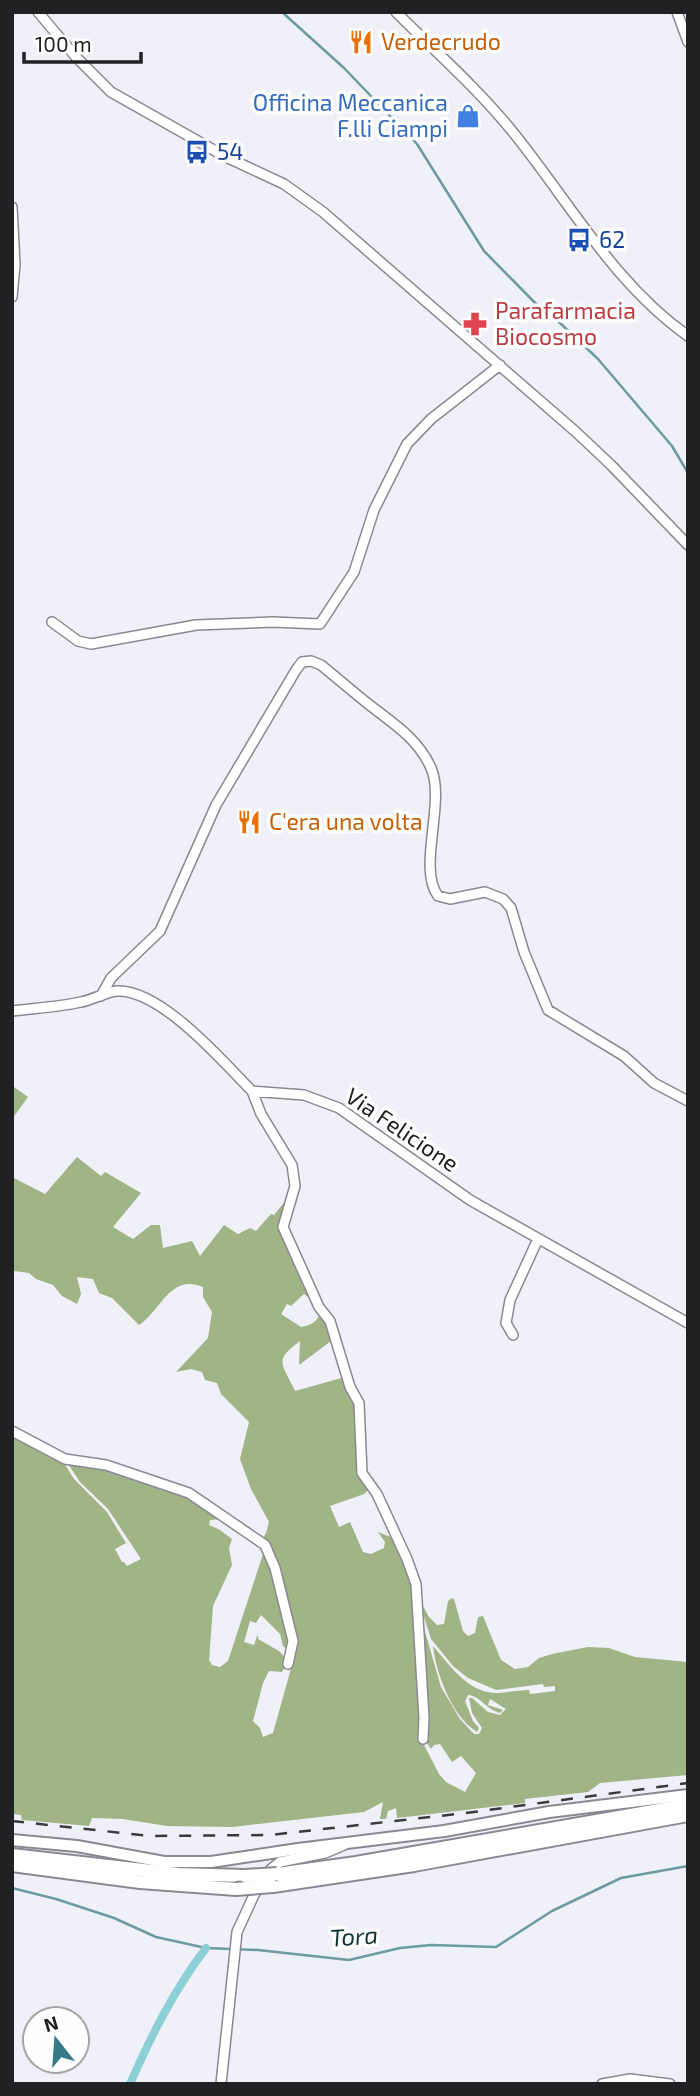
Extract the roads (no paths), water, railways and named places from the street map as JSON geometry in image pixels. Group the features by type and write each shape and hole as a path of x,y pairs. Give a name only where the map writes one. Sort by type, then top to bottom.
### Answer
{"highway":[{"path":"12,1866 140,1882 236,1889 356,1863 688,1805"},
{"path":"12,1855 178,1874 245,1876 275,1880 414,1865 688,1816"}],"main road":[{"path":"12,1840 61,1844 138,1859 190,1863 444,1831 549,1812 688,1795"}],"street":[{"path":"38,12 76,57 111,92 226,157 301,194 358,240 611,465 688,545"},
{"path":"396,12 509,128 596,245 630,285 662,317 688,336"},
{"path":"677,12 688,42"},
{"path":"12,207 15,264 12,297"},
{"path":"52,622 78,641 91,644 196,625 273,622 320,624 354,572 374,510 407,444 431,419 500,365"},
{"path":"101,996 111,978 160,931 216,805 296,670 302,662 312,661 321,665 400,728 425,755 435,782 430,870 432,886 438,895 446,899 485,892 503,899 511,908 523,952 548,1010 624,1056 654,1083 688,1101"},
{"path":"12,1010 82,1002 117,991 133,993 152,1001 192,1030 252,1091 261,1114 292,1165 295,1186 283,1227 319,1307 330,1321 350,1387 359,1403 362,1473 377,1494 407,1559 415,1584 423,1739"},
{"name":"Via Felicione","path":"252,1091 304,1095 339,1108 470,1200 688,1323"},
{"path":"513,1335 506,1323 510,1300 538,1239"},
{"path":"12,1431 65,1459 106,1465 189,1493 265,1545 275,1568 293,1641 288,1664"},
{"path":"221,2084 237,1932 254,1895 270,1870 280,1862 325,1853 348,1842"},
{"path":"602,2084 630,2079 670,2084"}],"waterway":[{"path":"282,12 344,68 417,144 484,251 545,313 559,322 598,359 672,446 688,473"},
{"name":"Tora","path":"12,1888 114,1918 156,1937 206,1948 258,1950 349,1960 400,1948 431,1945 496,1947 552,1911 621,1878 688,1866"},
{"path":"130,2084 164,2014 206,1948"}],"railway":[{"path":"12,1821 150,1836 270,1835 466,1813 688,1783"}],"place":[{"name":"Verdecrudo","path":"361,42"},
{"name":"Officina Meccanica F.lli Ciampi","path":"468,116"},
{"name":"54","path":"197,152"},
{"name":"62","path":"579,240"},
{"name":"Parafarmacia Biocosmo","path":"475,324"},
{"name":"C'era una volta","path":"249,822"}]}
